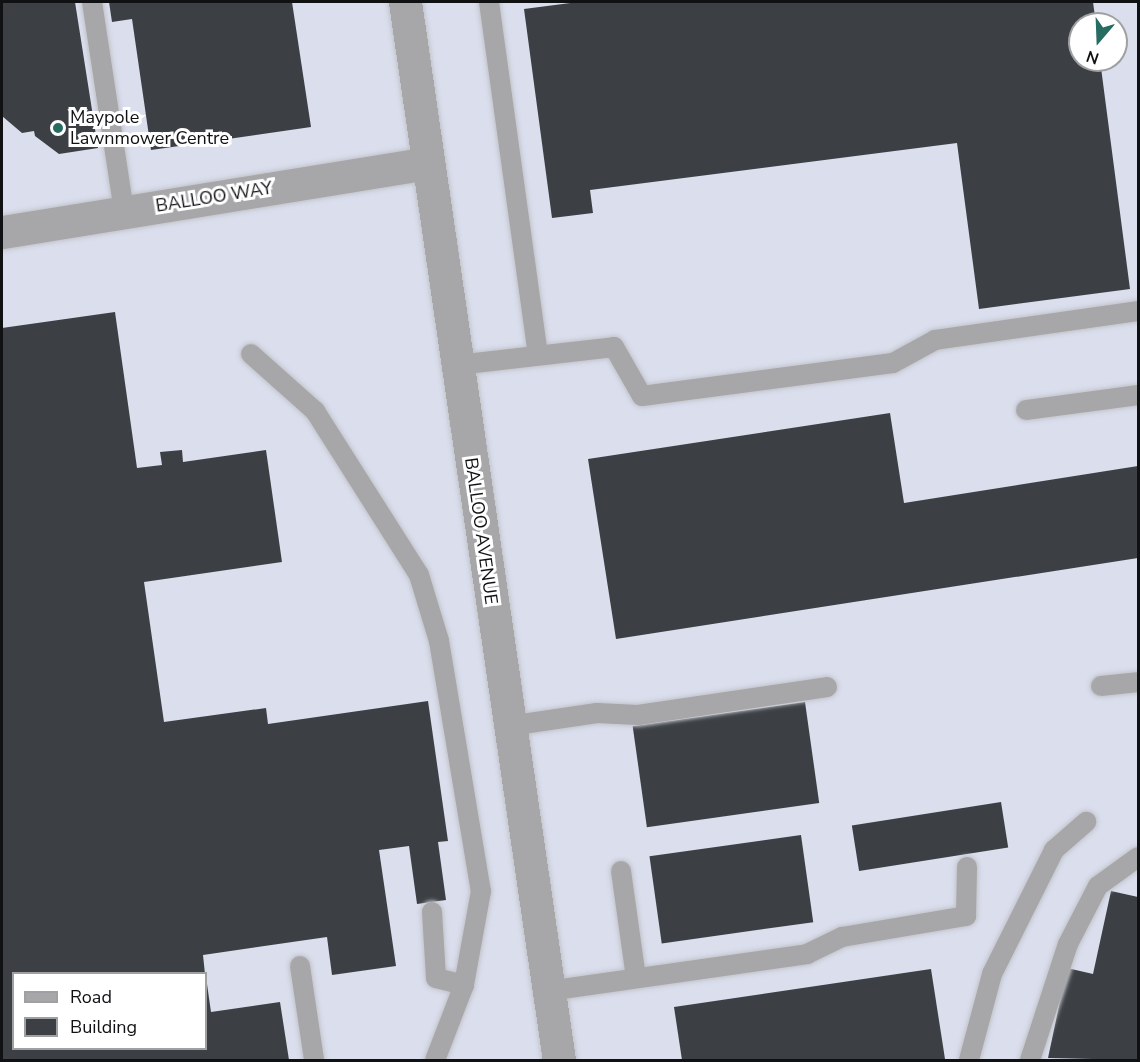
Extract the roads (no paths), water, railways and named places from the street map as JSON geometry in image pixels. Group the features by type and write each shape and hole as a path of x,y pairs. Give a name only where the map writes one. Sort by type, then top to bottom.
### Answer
{"street":[{"name":"BALLOO AVENUE","path":"405,2 559,1060"},
{"name":"BALLOO WAY","path":"2,232 427,163"}],"lane":[{"path":"92,2 124,212"},
{"path":"489,2 538,354"},
{"path":"457,364 614,347 642,396 893,363 935,340 1138,311"},
{"path":"251,354 315,411 419,575 440,641 481,891 464,985 435,1060"},
{"path":"1026,410 1138,395"},
{"path":"1101,686 1138,682"},
{"path":"509,726 597,713 638,715 827,687"},
{"path":"969,1060 992,974 1054,850 1086,822"},
{"path":"1030,1060 1068,944 1098,886 1138,857"},
{"path":"548,991 807,954 842,936 966,916 967,867"},
{"path":"621,871 636,978"},
{"path":"432,912 436,978 464,985"},
{"path":"300,966 314,1060"}],"place":[{"name":"Maypole Lawnmower Centre","path":"58,128"}]}
